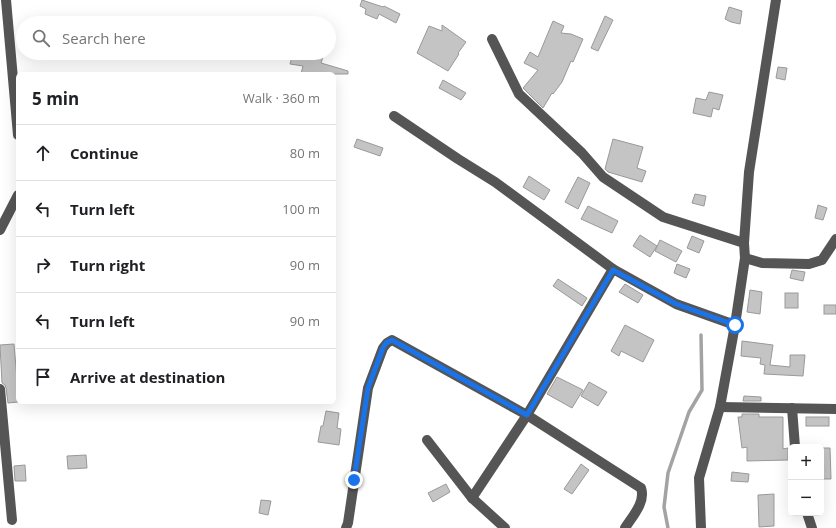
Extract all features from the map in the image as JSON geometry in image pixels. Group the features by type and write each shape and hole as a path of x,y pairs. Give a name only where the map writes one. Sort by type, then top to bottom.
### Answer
{"street":[{"path":"6,0 16,112"},
{"path":"701,528 699,478 720,406 735,325 745,258 744,243 749,172 776,0"},
{"path":"492,40 519,94 582,153 603,177 663,217 744,243"},
{"path":"394,116 495,182 613,270 676,304 735,325"},
{"path":"0,230 16,199"},
{"path":"745,258 762,263 809,264 822,260 836,239"},
{"path":"472,498 527,415 613,270"},
{"path":"346,528 368,388 383,348 386,343 392,340 527,415 641,488 642,496 638,509 625,528"},
{"path":"0,389 12,520"},
{"path":"720,406 836,409"},
{"path":"792,408 794,444"},
{"path":"427,440 472,498 505,528"},
{"path":"808,516 812,528"}],"building":[{"path":"362,0 383,7 384,6 400,14 396,23 379,14 377,19 365,14 366,9 360,6"},
{"path":"729,7 742,11 740,24 725,19"},
{"path":"605,16 613,20 598,51 591,48"},
{"path":"553,21 564,26 561,33 571,34 583,39 562,82 553,94 552,93 543,108 523,88 538,70 524,63 530,52 538,57"},
{"path":"442,25 466,42 448,71 417,53 429,26 442,31"},
{"path":"291,60 322,60 321,63 348,71 348,74 336,74 336,72 302,72 303,66 290,64"},
{"path":"778,67 787,68 785,80 776,78"},
{"path":"443,80 466,93 461,100 439,88"},
{"path":"709,92 723,95 719,110 713,108 711,117 693,113 696,98 706,100"},
{"path":"357,139 383,148 380,156 354,147"},
{"path":"613,139 643,147 637,168 646,171 642,182 608,172 605,169"},
{"path":"529,176 550,190 544,200 523,187"},
{"path":"578,177 590,183 578,209 565,202"},
{"path":"695,194 706,196 704,206 692,203"},
{"path":"818,205 827,208 823,220 815,218"},
{"path":"588,206 618,221 612,233 581,219"},
{"path":"640,235 657,246 650,257 633,246"},
{"path":"692,236 704,241 699,253 687,248"},
{"path":"660,240 682,251 676,262 655,251"},
{"path":"677,264 690,269 686,278 674,273"},
{"path":"792,270 805,272 803,281 790,278"},
{"path":"558,279 587,298 582,306 553,286"},
{"path":"625,284 643,295 638,303 619,292"},
{"path":"750,290 762,292 760,314 747,312"},
{"path":"785,293 798,293 798,308 785,308"},
{"path":"824,305 836,305 836,314 824,314"},
{"path":"625,325 654,340 643,362 621,351 619,356 611,351"},
{"path":"742,341 773,345 770,365 790,367 790,355 805,355 803,376 764,374 765,365 760,364 761,358 741,356"},
{"path":"14,344 16,402 8,403 6,388 2,383 0,345"},
{"path":"557,377 583,390 572,408 547,394"},
{"path":"589,382 607,392 598,406 581,396"},
{"path":"744,396 761,397 761,401 743,401"},
{"path":"326,411 339,413 337,428 341,429 339,445 318,442"},
{"path":"742,414 759,414 759,417 783,417 783,449 788,448 788,460 747,461 747,447 742,448 738,417 742,417"},
{"path":"806,417 829,417 829,426 806,426"},
{"path":"824,448 830,448 831,479 824,479"},
{"path":"86,455 87,468 68,469 67,456"},
{"path":"581,464 589,470 572,494 564,489"},
{"path":"25,465 26,481 15,481 14,466"},
{"path":"732,472 749,474 748,482 731,481"},
{"path":"446,484 450,492 433,502 428,493"},
{"path":"774,494 774,526 759,527 758,495"},
{"path":"261,500 271,501 268,515 259,513"}],"waterway":[{"path":"668,528 664,507 668,473 689,412 702,390 701,335"}],"route":[{"path":"354,480 368,388 383,348 386,343 392,340 395,340 527,415 613,270 676,304 735,325"}]}
